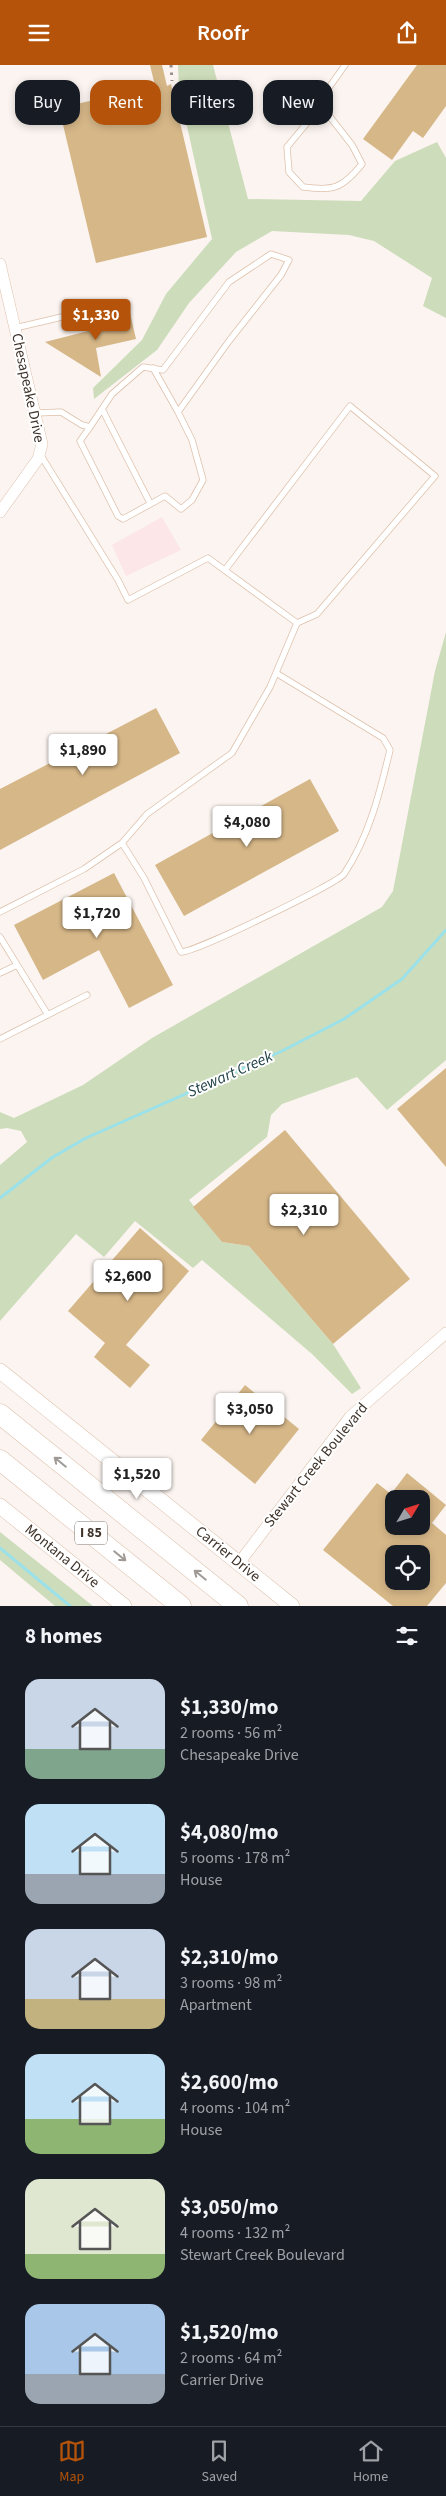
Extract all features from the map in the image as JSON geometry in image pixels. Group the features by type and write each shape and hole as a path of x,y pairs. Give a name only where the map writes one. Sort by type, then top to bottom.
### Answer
{"highway":[{"name":"I 85","path":"0,1414 238,1606"},
{"name":"I 85","path":"0,1460 181,1606"}],"street":[{"name":"Chesapeake Drive","path":"0,264 36,413 42,444 40,454"},
{"path":"0,512 40,454"},
{"name":"Stewart Creek Boulevard","path":"239,1563 350,1417 446,1333"},
{"name":"Carrier Drive","path":"0,1371 292,1606"},
{"name":"Montana Drive","path":"0,1506 124,1606"}],"lane":[{"path":"333,82 345,65"},
{"path":"326,100 327,113 352,145 362,164 350,179 328,190 303,187 289,172 287,147 326,100"},
{"path":"153,368 192,440 203,480 192,500 181,509 165,496 123,519 118,516 80,441 112,394 143,367 153,368 163,369 229,282 270,254 288,261 281,275 228,341 178,412"},
{"path":"15,328 83,312"},
{"path":"0,912 84,869 122,843 147,814 232,753 276,673 297,623 318,614 435,476 350,406 225,570"},
{"path":"102,409 150,503"},
{"path":"36,413 61,412 82,425 90,427"},
{"path":"40,454 118,580 128,600 208,558 297,623"},
{"path":"122,843 144,878 181,953 189,952 218,941 343,876 361,841 378,799 390,750 383,738 276,673"},
{"path":"0,937 48,1015"},
{"path":"0,973 17,965"},
{"path":"0,1039 87,995"}],"shaded area":[{"path":"162,517 181,550 126,576 112,545"}],"green space":[{"path":"178,65 213,65 217,80 179,80"},
{"path":"187,125 229,125 248,199 361,201 395,161 437,142 446,158 446,318 423,306 432,278 374,241 349,235 272,231 236,252 189,303 157,350 94,399 93,388 142,340 166,294 212,239"},
{"path":"446,632 446,1060 387,1110 357,1077 282,1104 271,1115 267,1137 189,1200 222,1242 249,1246 333,1344 361,1388 352,1394 312,1354 202,1260 193,1268 135,1221 104,1257 76,1234 0,1321 0,1165 27,1142 21,1131 7,1128 0,1129 0,1112 14,1118 83,1085 152,1038 382,907 393,891 435,671"},
{"path":"0,1532 93,1606 55,1606 0,1560"}],"building":[{"path":"150,65 162,65 167,86 171,84 171,125 181,125 207,237 96,263 63,125 80,125 80,103 90,101 90,125 161,125 161,80 154,80"},
{"path":"417,65 446,65 446,106 423,138 413,131 392,160 363,139"},
{"path":"130,313 136,339 96,348 101,377 45,342 92,330 90,323"},
{"path":"156,708 180,753 0,850 0,789"},
{"path":"310,779 339,831 184,916 155,865"},
{"path":"114,873 173,985 129,1008 99,950 43,980 14,925"},
{"path":"446,1068 446,1167 397,1109"},
{"path":"285,1130 410,1279 333,1344 249,1246 222,1242 193,1207"},
{"path":"140,1228 189,1271 126,1345 150,1365 130,1388 94,1357 105,1343 68,1311"},
{"path":"245,1385 299,1429 255,1484 201,1440"},
{"path":"407,1473 428,1490 394,1490"},
{"path":"377,1483 386,1490 385,1535 430,1535 430,1492 446,1505 432,1523 446,1535 446,1583 427,1606 393,1606 323,1550"}],"waterway":[{"name":"Stewart Creek","path":"0,1198 53,1157 86,1138 282,1051 344,1019 402,979 446,930"},
{"path":"0,1548 70,1606"}],"railway":[{"path":"171,65 172,80"}]}
